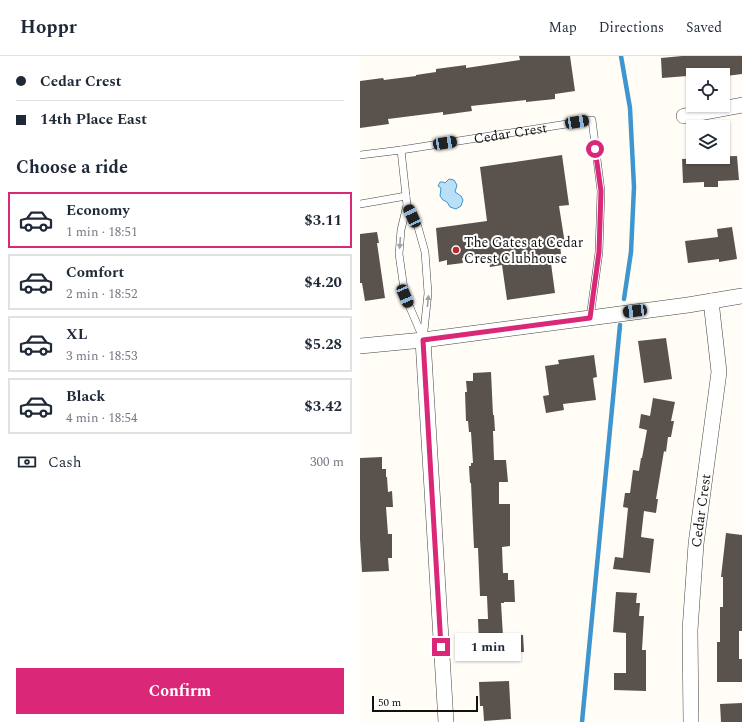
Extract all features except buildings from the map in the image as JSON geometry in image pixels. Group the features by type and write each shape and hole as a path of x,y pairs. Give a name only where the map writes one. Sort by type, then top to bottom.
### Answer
{"street":[{"path":"684,116 742,105"},
{"path":"360,346 423,340 742,296"},
{"name":"Cedar Crest","path":"691,722 690,630 696,544 719,372 711,301"},
{"path":"423,340 446,722"}],"lane":[{"name":"Cedar Crest","path":"401,150 592,120 601,191 599,252 590,318"},
{"path":"360,155 401,150 407,205 418,227 426,252 428,293 423,340"},
{"path":"360,204 406,196"},
{"path":"407,205 400,230 399,254 405,296 423,340"}],"water":[{"path":"449,179 454,180 457,185 455,192 461,196 463,200 461,206 456,209 450,207 440,196 441,188 438,186 440,182 445,183"}],"waterway":[{"path":"621,56 630,108 634,187 631,252 624,299"},
{"path":"582,722 620,325"}],"place":[{"name":"The Gates at Cedar Crest Clubhouse","path":"456,250"}],"route":[{"path":"441,647 423,340 590,318 599,252 601,191 595,149"}]}
